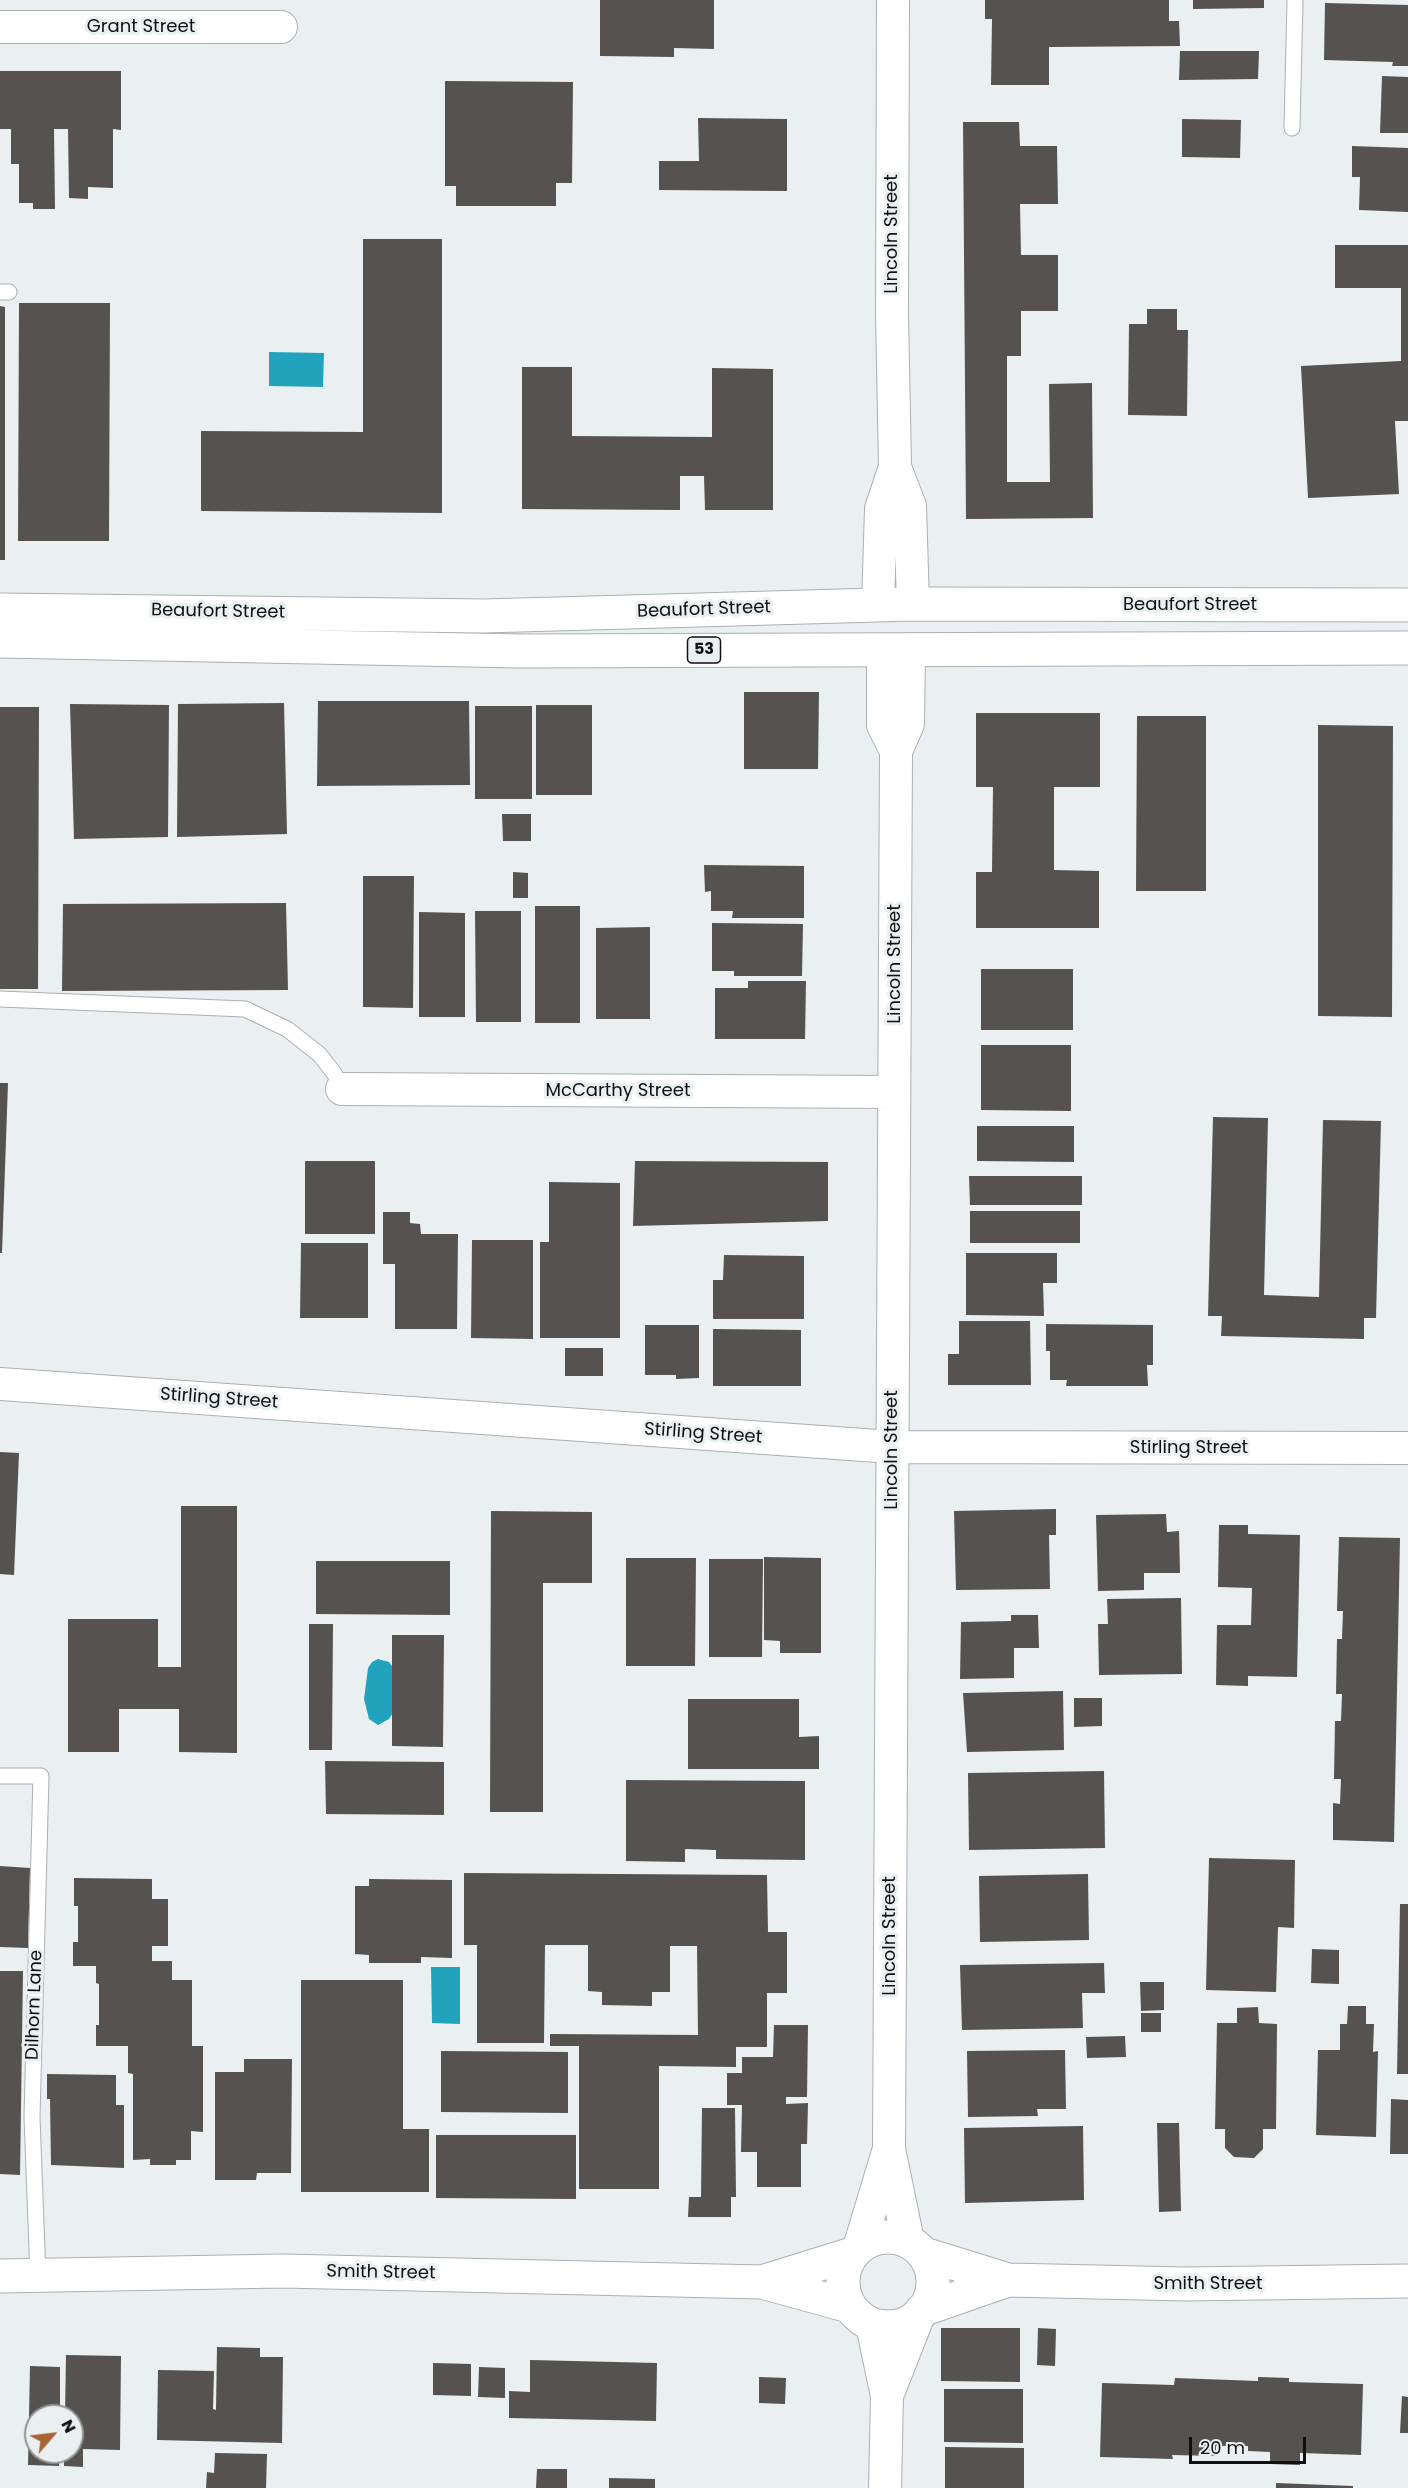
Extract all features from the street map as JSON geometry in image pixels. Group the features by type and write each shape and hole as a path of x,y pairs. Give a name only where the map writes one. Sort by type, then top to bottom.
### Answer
{"main road":[{"name":"Beaufort Street","path":"0,610 484,616 913,604 1408,605"},
{"name":"Beaufort Street","path":"0,641 521,651 1408,648"},
{"path":"893,2237 916,2248 931,2268 933,2283 930,2299 920,2313 904,2324 887,2327 861,2315 843,2284 845,2268 855,2251 873,2240 893,2237"},
{"name":"Smith Street","path":"916,2248 1008,2280 1185,2284 1408,2281"},
{"name":"Smith Street","path":"762,2282 855,2251"},
{"name":"Smith Street","path":"0,2276 283,2271 762,2282 861,2315"},
{"name":"Smith Street","path":"920,2313 1008,2280"}],"street":[{"name":"Lincoln Street","path":"878,605 881,509 895,467 892,315 892,0"},
{"name":"Grant Street","path":"0,27 281,27"},
{"name":"Lincoln Street","path":"895,467 910,506 913,604"},
{"name":"Lincoln Street","path":"896,650 908,724 896,751 890,2149 916,2248"},
{"name":"McCarthy Street","path":"342,1089 894,1092"},
{"name":"Stirling Street","path":"0,1384 892,1447 1408,1448"},
{"name":"Lincoln Street","path":"855,2251 890,2149"},
{"path":"887,2396 920,2313"},
{"path":"861,2315 887,2396 885,2488"}],"lane":[{"path":"1292,128 1294,0"},
{"path":"0,999 245,1009 287,1029 319,1054 334,1073 342,1089"},
{"name":"Dilhorn Lane","path":"0,1776 41,1776 32,2117 39,2276"}],"water":[{"path":"269,352 324,353 323,387 269,386"},
{"path":"378,1659 389,1662 395,1670 394,1711 389,1719 378,1725 369,1719 364,1699 368,1668"},
{"path":"431,1967 460,1967 460,2024 432,2023"}],"building":[{"path":"600,0 714,0 714,49 674,48 674,57 600,56"},
{"path":"985,0 1169,0 1169,21 1179,21 1180,46 1049,47 1049,85 991,85 992,19 985,19"},
{"path":"1193,0 1264,0 1264,8 1193,9"},
{"path":"1325,3 1408,5 1408,66 1392,66 1393,62 1324,60"},
{"path":"1180,51 1259,51 1258,79 1179,80"},
{"path":"0,71 121,71 121,130 113,129 113,188 88,187 88,199 69,198 68,129 54,129 55,209 33,209 33,203 19,203 19,164 11,164 11,129 0,129"},
{"path":"1382,76 1408,77 1408,133 1380,133"},
{"path":"445,81 573,82 572,183 556,183 556,206 456,206 456,186 445,186"},
{"path":"698,118 787,119 787,191 659,190 659,161 699,161"},
{"path":"1182,119 1241,120 1240,158 1182,157"},
{"path":"963,122 1019,122 1020,146 1057,146 1058,204 1020,204 1021,255 1058,255 1058,311 1021,311 1021,356 1007,356 1007,482 1050,482 1049,384 1092,383 1093,518 966,519"},
{"path":"1352,146 1408,148 1408,212 1359,210 1360,177 1352,177"},
{"path":"363,239 442,239 442,513 201,511 201,431 363,432"},
{"path":"1335,245 1408,245 1408,421 1395,421 1399,494 1308,498 1301,366 1401,361 1401,288 1335,288"},
{"path":"19,303 110,303 109,541 18,541"},
{"path":"0,306 5,307 5,560 0,560"},
{"path":"1147,309 1177,309 1177,330 1188,330 1187,416 1128,415 1129,324 1147,324"},
{"path":"522,367 572,367 572,436 712,437 712,368 773,369 773,510 705,510 704,476 680,476 680,510 522,509"},
{"path":"744,692 819,692 818,769 744,769"},
{"path":"318,701 469,701 470,785 317,786"},
{"path":"284,703 287,834 177,837 178,704"},
{"path":"70,704 169,705 168,837 74,839"},
{"path":"536,705 592,705 592,795 536,795"},
{"path":"475,706 532,706 532,799 475,799"},
{"path":"0,707 39,707 38,989 0,989"},
{"path":"976,713 1100,713 1100,787 1054,787 1054,870 1099,871 1099,928 976,928 976,872 992,872 993,787 976,787"},
{"path":"1137,716 1206,716 1206,891 1136,891"},
{"path":"1318,725 1393,726 1392,1017 1318,1016"},
{"path":"502,814 531,814 531,841 503,841"},
{"path":"704,865 804,866 804,918 732,918 733,911 711,911 711,891 705,892"},
{"path":"513,872 528,873 528,898 513,898"},
{"path":"363,876 414,876 413,1008 363,1007"},
{"path":"286,903 288,990 62,991 63,904"},
{"path":"535,906 580,906 580,1023 535,1023"},
{"path":"475,911 521,911 521,1022 476,1022"},
{"path":"419,912 465,913 465,1017 419,1017"},
{"path":"712,923 803,924 802,976 734,976 734,971 712,971"},
{"path":"650,927 650,1019 596,1019 596,928"},
{"path":"981,969 1073,969 1073,1030 981,1030"},
{"path":"748,981 806,981 805,1039 715,1039 715,988 748,988"},
{"path":"981,1045 1071,1045 1071,1111 981,1110"},
{"path":"0,1083 8,1083 2,1253 0,1253"},
{"path":"1213,1117 1268,1118 1264,1295 1319,1297 1323,1120 1381,1121 1376,1318 1364,1318 1364,1339 1221,1336 1222,1316 1208,1316"},
{"path":"977,1126 1074,1126 1074,1162 977,1161"},
{"path":"305,1161 375,1161 375,1234 305,1234"},
{"path":"635,1161 828,1162 828,1221 633,1226"},
{"path":"969,1176 1082,1176 1082,1205 970,1205"},
{"path":"549,1182 620,1183 620,1338 540,1338 540,1242 549,1242"},
{"path":"970,1211 1080,1211 1080,1243 970,1243"},
{"path":"383,1212 410,1212 410,1223 420,1224 421,1234 458,1234 457,1329 395,1329 395,1264 383,1264"},
{"path":"472,1240 533,1240 533,1339 471,1338"},
{"path":"301,1243 368,1243 368,1318 300,1318"},
{"path":"966,1253 1057,1253 1057,1283 1043,1283 1044,1316 966,1315"},
{"path":"724,1255 804,1256 804,1319 713,1319 713,1280 723,1280"},
{"path":"959,1321 1030,1321 1031,1385 948,1385 948,1354 959,1354"},
{"path":"1046,1324 1153,1325 1153,1365 1147,1365 1148,1386 1066,1386 1067,1380 1050,1380 1050,1351 1046,1351"},
{"path":"645,1325 699,1325 699,1378 676,1379 676,1375 645,1375"},
{"path":"713,1329 801,1330 801,1386 713,1386"},
{"path":"565,1348 603,1348 603,1376 565,1376"},
{"path":"0,1452 19,1453 14,1575 0,1574"},
{"path":"181,1506 237,1506 237,1753 179,1752 179,1709 119,1709 119,1752 68,1752 68,1619 158,1619 158,1667 181,1667"},
{"path":"1056,1509 1056,1535 1049,1535 1050,1589 956,1590 954,1511"},
{"path":"491,1511 592,1512 592,1583 543,1583 543,1812 490,1812"},
{"path":"1166,1514 1167,1532 1179,1531 1180,1573 1144,1573 1144,1590 1098,1591 1096,1515"},
{"path":"1219,1525 1248,1525 1248,1534 1300,1535 1297,1677 1248,1676 1248,1686 1216,1685 1217,1625 1251,1625 1252,1588 1218,1587"},
{"path":"1339,1537 1400,1538 1394,1842 1333,1840 1333,1803 1340,1804 1341,1779 1334,1779 1335,1721 1341,1721 1342,1694 1336,1694 1337,1639 1342,1639 1343,1611 1337,1611"},
{"path":"764,1557 821,1558 821,1653 780,1653 780,1641 764,1640"},
{"path":"626,1558 696,1558 695,1666 626,1666"},
{"path":"709,1559 763,1559 762,1657 709,1657"},
{"path":"316,1561 450,1561 450,1615 316,1614"},
{"path":"1181,1598 1182,1674 1099,1675 1098,1624 1108,1624 1107,1599"},
{"path":"1011,1615 1038,1615 1039,1648 1014,1648 1014,1678 960,1679 961,1622 1011,1621"},
{"path":"309,1624 333,1624 332,1750 309,1750"},
{"path":"392,1635 444,1635 443,1747 392,1746"},
{"path":"1063,1691 1064,1750 967,1752 963,1693"},
{"path":"1074,1698 1102,1698 1102,1726 1074,1727"},
{"path":"688,1699 799,1699 799,1737 819,1736 819,1769 688,1769"},
{"path":"325,1761 444,1762 444,1815 326,1814"},
{"path":"1104,1771 1105,1848 969,1850 968,1773"},
{"path":"626,1780 805,1781 805,1860 716,1859 716,1850 685,1849 685,1862 626,1861"},
{"path":"1209,1858 1295,1860 1294,1928 1278,1927 1276,1992 1206,1990"},
{"path":"0,1866 30,1868 28,1948 0,1947"},
{"path":"464,1873 767,1875 768,1932 787,1932 787,1993 767,1993 767,2047 736,2047 736,2067 659,2066 659,2189 579,2189 579,2046 550,2046 550,2034 698,2035 697,1946 670,1946 670,1992 652,1992 652,2006 602,2005 602,1992 588,1991 588,1945 545,1945 544,2043 477,2043 477,1945 464,1945"},
{"path":"1088,1874 1089,1940 980,1942 979,1876"},
{"path":"74,1878 152,1879 152,1899 168,1899 168,1946 152,1946 152,1961 172,1961 172,1980 192,1980 192,2046 203,2046 203,2132 191,2131 191,2160 176,2160 176,2165 150,2165 150,2159 133,2160 133,2074 128,2073 128,2046 96,2046 96,2025 99,2025 99,1984 96,1983 96,1966 73,1966 73,1942 78,1942 78,1906 74,1906"},
{"path":"369,1879 452,1880 452,1958 421,1957 421,1963 369,1963 369,1955 355,1954 355,1886 369,1886"},
{"path":"1400,1904 1408,1904 1408,2074 1397,2074"},
{"path":"1312,1949 1339,1950 1339,1984 1311,1983"},
{"path":"1104,1963 1105,1993 1082,1993 1083,2028 962,2030 960,1965"},
{"path":"0,1971 23,1971 20,2175 0,2174"},
{"path":"301,1980 403,1980 403,2129 429,2129 429,2192 301,2192"},
{"path":"1140,1982 1164,1982 1164,2010 1141,2011"},
{"path":"1348,2006 1366,2006 1366,2024 1374,2024 1373,2052 1378,2051 1376,2137 1316,2135 1318,2050 1340,2050 1340,2024 1347,2024"},
{"path":"1258,2007 1259,2023 1277,2024 1276,2129 1263,2129 1263,2149 1254,2158 1234,2157 1225,2148 1225,2129 1215,2129 1217,2023 1237,2023 1237,2008"},
{"path":"1141,2013 1161,2013 1161,2032 1141,2032"},
{"path":"774,2025 808,2025 807,2097 786,2097 786,2104 808,2103 807,2144 801,2144 801,2187 757,2187 757,2152 741,2152 742,2105 727,2105 727,2073 742,2073 742,2057 773,2057"},
{"path":"1125,2036 1126,2057 1087,2058 1086,2037"},
{"path":"1065,2050 1066,2109 1037,2109 1038,2116 968,2117 967,2051"},
{"path":"441,2051 568,2052 568,2113 441,2112"},
{"path":"244,2059 292,2059 291,2173 257,2173 256,2180 215,2180 215,2072 244,2072"},
{"path":"47,2074 116,2075 116,2105 124,2105 124,2168 51,2165 50,2099 47,2099"},
{"path":"1391,2099 1408,2100 1408,2154 1390,2154"},
{"path":"702,2108 735,2108 736,2197 731,2197 731,2217 688,2217 689,2197 701,2197"},
{"path":"1157,2123 1179,2123 1181,2211 1159,2212"},
{"path":"1083,2126 1084,2200 965,2203 964,2128"},
{"path":"436,2135 576,2135 576,2199 436,2198"},
{"path":"941,2328 1020,2328 1020,2382 941,2381"},
{"path":"1038,2328 1056,2329 1055,2366 1037,2365"},
{"path":"217,2347 260,2348 260,2357 283,2357 282,2443 157,2440 158,2370 214,2371 213,2409 216,2410"},
{"path":"66,2355 121,2356 120,2450 84,2449 84,2404 65,2404"},
{"path":"530,2360 657,2363 656,2421 509,2418 509,2391 530,2392"},
{"path":"433,2363 471,2364 471,2396 433,2395"},
{"path":"30,2366 60,2367 60,2404 29,2404"},
{"path":"479,2367 505,2368 505,2398 478,2397"},
{"path":"759,2377 786,2378 785,2404 759,2403"},
{"path":"1258,2377 1289,2378 1289,2382 1363,2384 1361,2455 1300,2453 1300,2465 1270,2464 1270,2452 1248,2451 1248,2446 1216,2446 1216,2456 1172,2455 1173,2459 1100,2457 1102,2383 1174,2385 1175,2378 1258,2381"},
{"path":"944,2389 1023,2389 1023,2443 944,2442"},
{"path":"1402,2396 1408,2397 1408,2433 1400,2433"},
{"path":"945,2447 1024,2448 1024,2488 945,2488"},
{"path":"215,2453 267,2454 266,2488 206,2488 207,2472 214,2473"},
{"path":"59,2464 59,2466 28,2465"},
{"path":"64,2464 83,2464 83,2467 64,2466"},
{"path":"537,2469 567,2469 567,2488 536,2488"},
{"path":"609,2478 655,2479 655,2488 609,2488"},
{"path":"1276,2483 1353,2486 1353,2488 1276,2488"}]}
